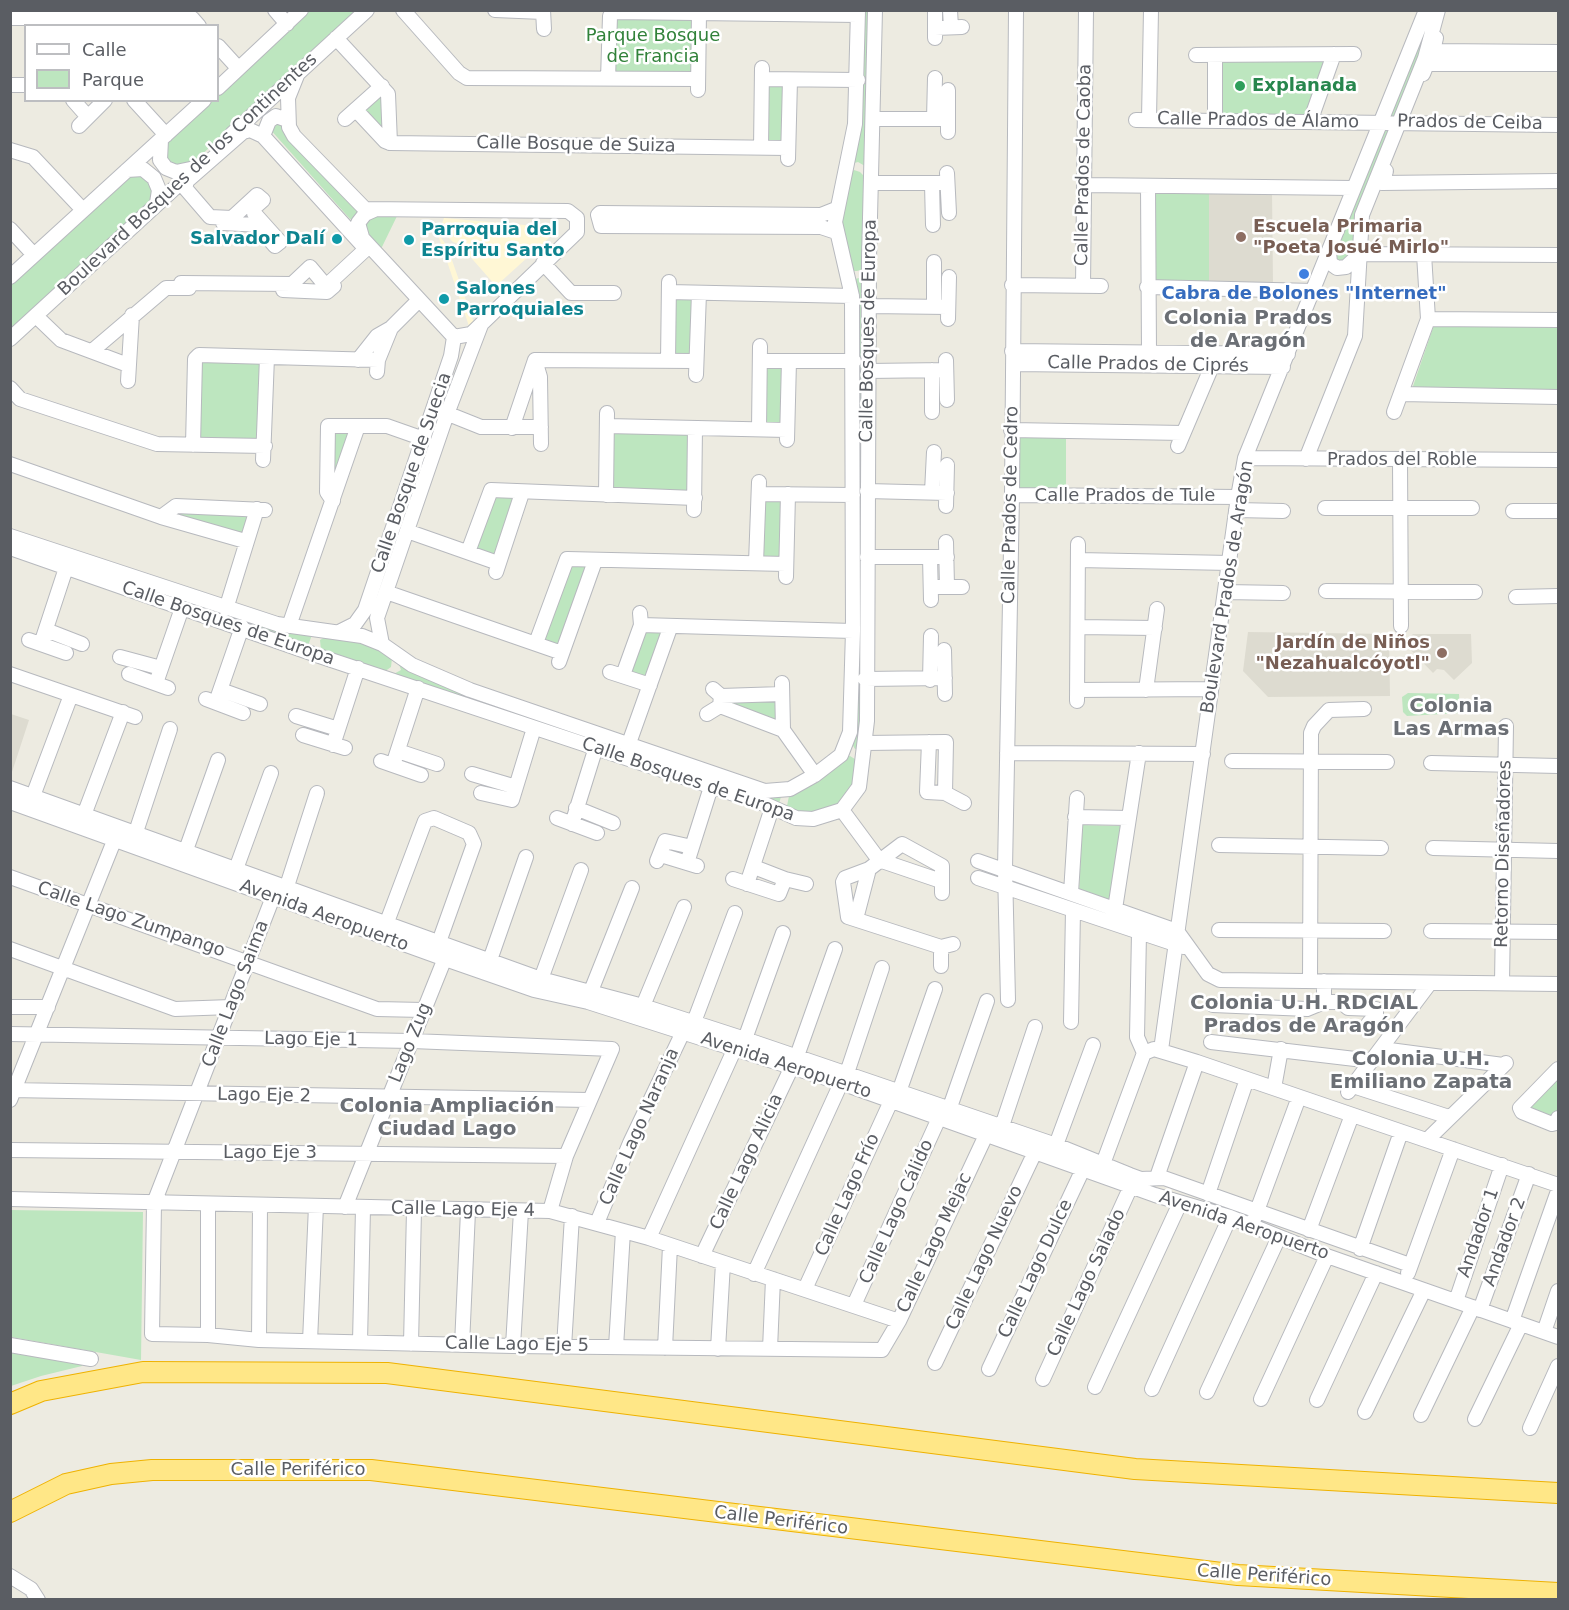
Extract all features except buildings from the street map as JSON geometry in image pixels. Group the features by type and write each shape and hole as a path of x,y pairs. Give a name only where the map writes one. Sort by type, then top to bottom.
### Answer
{"highway":[{"path":"10,1404 40,1391 143,1372 387,1373 1135,1469 1558,1493"},
{"name":"Calle Periférico","path":"10,1512 66,1484 111,1474 152,1470 371,1470 1238,1575 1558,1593"}],"street":[{"path":"274,10 286,24"},
{"path":"219,87 301,10"},
{"name":"Boulevard Bosques de los Continentes","path":"10,339 367,10"},
{"path":"403,10 464,77 608,79 698,85 699,13"},
{"path":"495,10 543,11 544,29"},
{"name":"Calle Bosques de Europa","path":"10,548 242,627 322,657 596,747 772,808 789,816 813,819 842,810 859,788 866,743 869,259 875,10"},
{"path":"935,10 935,33 957,27 951,10"},
{"name":"Calle Prados de Cedro","path":"1008,1000 1005,869 1012,495 1016,10"},
{"name":"Calle Prados de Caoba","path":"1012,285 1083,286 1086,10"},
{"name":"Calle Prados de Álamo","path":"1151,10 1143,119 1380,122"},
{"name":"Boulevard Prados de Aragón","path":"1161,1050 1180,941 1211,689 1245,458 1286,361 1425,10"},
{"path":"1305,459 1355,336 1362,215 1425,58 1438,10"},
{"path":"1444,10 1433,51 1558,52"},
{"path":"608,79 611,13 858,13"},
{"name":"Calle Bosques de Europa","path":"10,536 226,609 289,626 363,636 436,677 628,746 765,791 790,789 814,775 841,755 850,732 853,631 854,361 852,296 836,232 836,209 855,124 858,80 858,13"},
{"path":"10,18 95,15 149,22 192,23"},
{"path":"336,38 382,86 390,97 390,142 385,141 350,114 382,86"},
{"path":"219,47 238,68"},
{"path":"1310,122 1334,54"},
{"path":"1196,55 1354,54"},
{"path":"1215,55 1215,121"},
{"path":"1425,58 1558,58"},
{"path":"1558,64 1427,64 1406,118 1558,120"},
{"path":"298,74 288,98 287,120 294,136 360,207 374,210"},
{"path":"761,148 762,74 790,80 858,80"},
{"name":"Calle Bosque de Suiza","path":"390,142 761,148 788,153 790,80"},
{"path":"873,119 943,123 945,87"},
{"path":"74,102 84,121 103,102"},
{"path":"136,102 164,137 160,160 166,168 176,172 197,168"},
{"path":"10,277 202,102"},
{"path":"265,131 268,121 276,116 287,120"},
{"name":"Prados de Ceiba","path":"1380,122 1558,125"},
{"path":"236,130 252,126 265,131 454,337"},
{"path":"1558,130 1401,128 1382,183 1558,181"},
{"path":"180,283 292,284 310,267 326,286 366,249 263,136 250,130 243,132 187,181 185,188 210,217 232,218 257,195 263,200 254,208 254,213 280,242 275,246 261,228 252,204 232,224"},
{"path":"10,150 33,157 83,210"},
{"path":"846,172 858,167 864,168 871,180 932,184 947,178 955,213 933,220 932,184"},
{"path":"126,170 143,169 154,178 159,190 157,203"},
{"path":"1084,184 1353,188"},
{"path":"177,185 208,222 261,228 275,241"},
{"path":"1148,186 1149,352"},
{"path":"1372,187 1558,188"},
{"path":"836,209 821,215 598,215 601,226 820,227 836,232"},
{"path":"362,237 358,224 364,214 374,210"},
{"name":"Calle Bosque de Suecia","path":"334,631 355,624 366,610 451,356 454,337 471,334 577,232 577,218 568,211 374,210"},
{"path":"10,229 34,255"},
{"path":"92,351 166,288 293,290 310,273 327,292 375,251"},
{"path":"1329,252 1330,263 1337,268 1346,267 1360,254 1558,255"},
{"path":"1394,412 1428,319 1424,254"},
{"path":"843,265 850,274 859,275 866,270 869,259"},
{"path":"543,263 570,292 608,293 603,308"},
{"path":"934,307 933,269 949,277 964,277"},
{"path":"869,306 934,307 948,313 949,277"},
{"path":"1083,286 1101,286"},
{"path":"668,361 669,287 699,292 852,296"},
{"path":"1147,287 1314,291"},
{"path":"535,360 668,361 696,368 699,292"},
{"path":"358,360 377,336 391,328 419,300"},
{"path":"128,381 132,315"},
{"path":"36,316 61,340 128,365"},
{"path":"1428,319 1558,320"},
{"name":"Calle Bosque de Suecia","path":"378,674 389,673 395,667 384,646 377,618 447,414 484,321"},
{"path":"193,445 195,359 203,354 358,360 378,366 391,328"},
{"path":"759,429 760,346"},
{"name":"Calle Prados de Ciprés","path":"1012,357 1149,352 1286,361"},
{"path":"10,388 20,399 157,444 193,445 264,453 267,357"},
{"name":"Calle Prados de Ciprés","path":"1012,357 1212,366 1286,361"},
{"path":"535,360 540,377 541,444"},
{"path":"512,428 535,360"},
{"path":"760,361 854,361"},
{"path":"606,495 607,420 695,428 759,429 787,435 789,361"},
{"path":"1011,430 1181,439 1212,366"},
{"path":"868,371 941,367"},
{"path":"941,367 954,400 932,406 941,367"},
{"path":"1401,394 1558,397"},
{"path":"434,407 481,427 541,427"},
{"path":"333,501 327,492 328,426 387,426 424,439"},
{"path":"289,626 358,426"},
{"path":"468,552 491,490 606,495 695,504 695,428"},
{"path":"867,491 932,492 946,499 954,464 933,458 932,492"},
{"name":"Prados del Roble","path":"1245,458 1558,460"},
{"path":"1400,460 1401,626"},
{"path":"10,464 161,516 245,541"},
{"path":"756,563 759,488 788,494 853,495"},
{"path":"406,531 468,552 497,567 522,493"},
{"path":"536,643 566,560 756,563 786,571 788,494"},
{"name":"Calle Prados de Tule","path":"1012,495 1237,503 1284,511"},
{"path":"161,516 176,506 261,510 245,541 226,609"},
{"path":"1325,508 1472,508"},
{"path":"1514,511 1558,511"},
{"path":"1078,544 1077,695 1146,690 1211,689"},
{"path":"867,557 930,557 946,550 947,586"},
{"path":"930,557 931,594 947,586 962,587"},
{"path":"1078,560 1230,563"},
{"path":"386,592 536,643 561,658 595,561"},
{"path":"66,568 39,638 70,650"},
{"path":"1326,591 1475,592"},
{"path":"1225,592 1283,593"},
{"path":"1516,597 1558,596"},
{"path":"161,668 126,670 162,685 161,668 182,608"},
{"path":"1146,690 1157,609"},
{"path":"650,685 617,674 641,619 670,628 853,631"},
{"path":"242,627 215,697 244,706 261,704"},
{"path":"1078,627 1155,628"},
{"path":"628,746 670,628"},
{"path":"322,657 315,643 320,634 334,631"},
{"path":"930,680 935,646"},
{"path":"935,646 959,650"},
{"path":"935,646 945,678 945,694"},
{"path":"338,729 302,718 301,741 339,747 338,729 358,668"},
{"path":"10,674 129,714 84,815"},
{"path":"865,679 930,680 945,678"},
{"path":"398,751 431,763 419,781 387,763 398,751 418,688"},
{"path":"707,714 718,697 782,688 783,730"},
{"path":"33,796 71,695"},
{"path":"718,697 783,730 814,775"},
{"path":"238,728 244,706"},
{"path":"1324,1002 1317,981 1311,931 1311,760 1314,726 1329,710 1364,710"},
{"name":"Retorno Diseñadores","path":"1502,983 1506,726"},
{"path":"513,794 534,728"},
{"path":"133,839 170,729"},
{"path":"866,743 929,742 927,792 945,793 964,804"},
{"path":"572,824 596,747"},
{"path":"841,755 848,752 857,753 863,767"},
{"path":"1007,753 1203,754"},
{"path":"1115,909 1139,753"},
{"path":"186,850 218,760"},
{"path":"1232,761 1387,762"},
{"path":"1431,763 1558,766"},
{"path":"236,869 271,773"},
{"path":"479,776 513,794 479,799 479,776"},
{"path":"692,847 665,841 659,858 692,865 692,847 711,787"},
{"name":"Avenida Aeropuerto","path":"10,788 84,815 117,834"},
{"path":"789,816 782,803 790,789"},
{"path":"273,897 287,886 317,794"},
{"path":"1071,893 1077,798"},
{"name":"Avenida Aeropuerto","path":"10,802 133,839 273,897 534,990 591,991 694,1022 740,1043 944,1114 986,1135 1083,1169 1101,1169 1141,1179 1157,1177 1410,1265"},
{"path":"556,818 601,831 576,808"},
{"path":"747,884 772,808"},
{"path":"842,810 874,864 942,887 942,866 904,845 874,864 843,880 847,915 947,946 941,966"},
{"path":"1076,817 1129,818"},
{"name":"Lago Zug","path":"345,1207 445,959 444,944 474,844 473,837 434,818 425,821 387,922"},
{"path":"12,1094 117,834"},
{"name":"Avenida Aeropuerto","path":"133,839 186,850 683,1032 740,1043"},
{"path":"1219,845 1381,848"},
{"path":"1433,848 1558,851"},
{"path":"490,960 526,857"},
{"path":"978,861 1115,909 1180,941 1214,978 1558,984"},
{"path":"856,919 874,864"},
{"path":"754,867 784,879 806,884"},
{"path":"541,979 581,870"},
{"name":"Calle Lago Zumpango","path":"10,877 377,1008 423,1010"},
{"path":"978,878 1138,933 1180,941"},
{"path":"733,879 780,894 784,879"},
{"path":"591,991 632,888"},
{"name":"Calle Lago Saima","path":"152,1334 154,1203 273,897"},
{"path":"643,1006 684,907"},
{"path":"1071,1022 1073,910"},
{"path":"694,1022 735,913"},
{"path":"1219,930 1384,931"},
{"path":"1431,931 1558,932"},
{"path":"649,1238 740,1043 783,933"},
{"path":"1101,1169 1144,1053 1137,1037 1138,933"},
{"path":"10,949 175,1009 231,1007"},
{"name":"Calle Lago Alicia","path":"702,1256 794,1061 835,949"},
{"path":"754,1274 844,1078 882,968"},
{"path":"1430,983 1351,1089 1449,1117"},
{"name":"Calle Lago Frío","path":"805,1289 895,1097 934,988"},
{"name":"Calle Lago Cálido","path":"854,1305 944,1114 987,1001"},
{"path":"1213,1005 1307,1009 1324,1002 1341,1002 1348,1008 1376,1009 1376,1015 1368,1024"},
{"path":"10,1007 48,1007"},
{"path":"1002,1126 1035,1027"},
{"name":"Calle Lago Naranja","path":"597,1223 630,1143 683,1032"},
{"name":"Lago Eje 1","path":"10,1034 412,1041 612,1049 589,1100"},
{"path":"1211,1042 1372,1061"},
{"path":"1056,1145 1093,1045"},
{"path":"1144,1053 1154,1049 1161,1050 1558,1185"},
{"path":"1274,1088 1281,1049"},
{"path":"1382,1049 1504,1064 1427,1140"},
{"path":"1157,1177 1197,1062"},
{"path":"1558,1069 1520,1108 1522,1112 1552,1124 1557,1123 1558,1118"},
{"path":"1208,1194 1247,1079"},
{"name":"Lago Eje 2","path":"12,1094 589,1100"},
{"path":"1251,1226 1299,1097"},
{"path":"550,1211 566,1156 589,1100"},
{"name":"Avenida Aeropuerto","path":"944,1114 1002,1126 1056,1145 1131,1186 1230,1217 1327,1256 1558,1337"},
{"path":"1309,1230 1352,1115"},
{"path":"1360,1249 1401,1132"},
{"name":"Calle Lago Mejac","path":"882,1350 899,1321 986,1135"},
{"path":"1404,1283 1453,1149"},
{"name":"Lago Eje 3","path":"10,1150 566,1156"},
{"name":"Calle Lago Nuevo","path":"935,1363 1035,1152"},
{"name":"Andador 1","path":"1456,1301 1502,1165"},
{"name":"Calle Lago Dulce","path":"989,1369 1083,1169"},
{"name":"Andador 2","path":"1421,1415 1476,1308 1529,1174"},
{"name":"Calle Lago Salado","path":"1043,1379 1131,1186"},
{"path":"1475,1419 1516,1322 1558,1191"},
{"name":"Calle Lago Eje 4","path":"10,1199 414,1210 550,1211 649,1238 899,1321"},
{"path":"1095,1387 1180,1203"},
{"path":"208,1204 208,1335"},
{"path":"259,1340 260,1206"},
{"path":"310,1341 316,1206"},
{"path":"360,1342 363,1208"},
{"path":"411,1344 414,1210"},
{"path":"462,1345 468,1211"},
{"path":"513,1346 521,1211"},
{"path":"564,1347 572,1216"},
{"path":"1152,1389 1230,1217"},
{"path":"616,1347 623,1231"},
{"path":"1207,1392 1279,1237"},
{"path":"665,1348 670,1246"},
{"path":"1261,1399 1327,1256"},
{"path":"718,1349 723,1263"},
{"path":"1317,1400 1376,1273"},
{"path":"770,1349 773,1279"},
{"path":"1365,1412 1424,1290"},
{"path":"1544,1332 1558,1291"},
{"name":"Calle Lago Eje 5","path":"152,1334 208,1335 259,1340 411,1344 882,1350"},
{"path":"10,1345 91,1359"},
{"path":"1530,1428 1558,1366"},
{"path":"10,1576 31,1589 38,1599"}],"shaded area":[{"name":"Escuela Primaria \"Poeta Josué Mirlo\"","path":"1209,191 1272,192 1273,284 1209,283"},
{"path":"444,218 548,227 550,237 496,286 459,244 453,242 442,231"},
{"path":"437,232 447,246 474,323 470,329"},
{"path":"1248,632 1389,634 1390,696 1268,697 1243,671"},
{"name":"Jardín de Niños \"Nezahualcóyotl\"","path":"1413,634 1471,634 1472,663 1454,680 1444,670 1437,669 1433,673 1404,643"},
{"path":"10,714 29,720 11,775"}],"green space":[{"path":"309,11 360,11 188,167 184,169 162,160 167,140 209,102 219,102 219,93"},
{"path":"860,11 872,11 865,166 858,162 851,164"},
{"path":"1429,11 1435,11 1356,249 1352,257 1336,262 1333,254"},
{"name":"Parque Bosque de Francia","path":"613,17 695,18 695,75 611,74"},
{"path":"1221,58 1328,59 1308,117 1219,117"},
{"path":"768,83 786,84 785,142 765,142"},
{"path":"382,92 386,133 360,109"},
{"path":"282,121 359,213 355,219 350,219 269,128"},
{"path":"854,170 866,178 864,269 857,271 852,271 839,223 849,175"},
{"path":"138,173 153,182 152,200 11,330 11,284 129,174"},
{"path":"1209,191 1209,283 1153,282 1152,192"},
{"path":"375,214 398,214 381,249 364,230 364,222"},
{"path":"867,276 860,748 855,749 852,744 851,280"},
{"path":"696,296 694,357 673,357 673,297"},
{"path":"1435,322 1558,325 1558,392 1412,389"},
{"path":"198,360 263,362 261,440 197,439"},
{"path":"763,364 787,365 785,425 762,424"},
{"path":"354,429 333,486 330,431"},
{"path":"610,431 693,432 693,492 608,490"},
{"path":"1017,436 1066,436 1066,490 1017,490"},
{"path":"493,494 517,497 497,557 474,549"},
{"path":"786,498 781,559 760,558 761,501"},
{"path":"175,511 251,516 242,543 169,516"},
{"path":"11,539 313,632 309,643 311,648"},
{"path":"572,562 590,565 560,650 541,643"},
{"path":"666,631 647,681 627,674 642,632"},
{"path":"327,636 368,642 392,658 391,667 384,672 321,650 320,640"},
{"path":"398,661 782,793 779,804 392,675 401,670"},
{"path":"1408,693 1459,694 1460,713 1407,716 1403,712 1402,697"},
{"path":"779,697 780,723 725,705 726,698"},
{"path":"850,756 858,761 856,782 846,799 826,812 795,813 787,806 789,796 842,757"},
{"path":"1082,825 1121,826 1111,901 1079,892"},
{"path":"1558,1074 1558,1110 1555,1121 1521,1109"},
{"path":"11,1210 143,1212 141,1360 11,1337"},
{"path":"11,1353 83,1364 11,1386"}],"place":[{"name":"Explanada","path":"1240,86"},
{"name":"Escuela Primaria \"Poeta Josué Mirlo\"","path":"1241,237"},
{"name":"Salvador Dalí","path":"337,239"},
{"name":"Parroquia del Espíritu Santo","path":"409,240"},
{"name":"Cabra de Bolones \"Internet\"","path":"1304,274"},
{"name":"Salones Parroquiales","path":"444,299"},
{"name":"Jardín de Niños \"Nezahualcóyotl\"","path":"1442,653"}],"district":[{"name":"Colonia Prados de Aragón","path":"1248,330"},
{"name":"Colonia Las Armas","path":"1451,718"},
{"name":"Colonia U.H. RDCIAL Prados de Aragón","path":"1304,1016"},
{"name":"Colonia U.H. Emiliano Zapata","path":"1421,1072"},
{"name":"Colonia Ampliación Ciudad Lago","path":"447,1118"}]}
